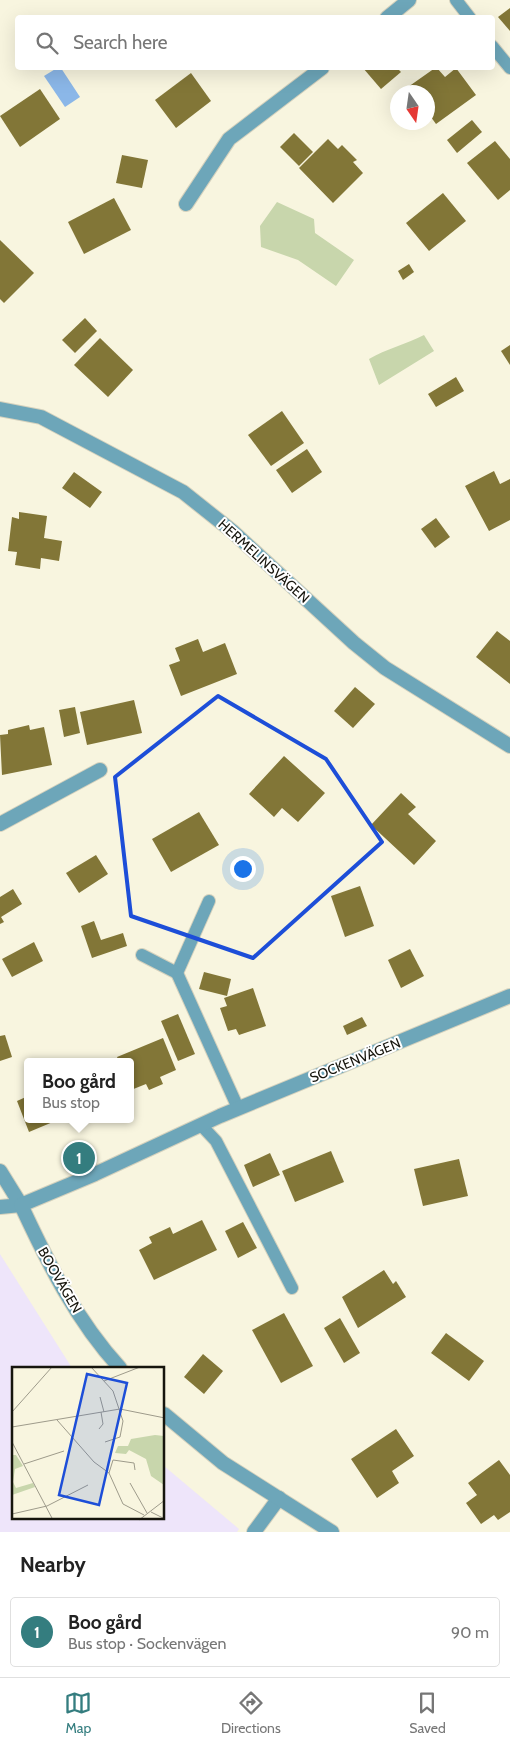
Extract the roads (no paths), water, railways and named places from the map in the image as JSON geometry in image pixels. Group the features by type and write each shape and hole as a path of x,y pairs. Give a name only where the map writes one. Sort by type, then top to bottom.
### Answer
{"street":[{"path":"390,15 409,0"},
{"path":"186,204 229,139 319,70"},
{"name":"HERMELINSVÄGEN","path":"0,408 41,417 183,492 232,530 354,643 385,668 510,746"},
{"path":"0,824 100,770"},
{"name":"SOCKENVÄGEN","path":"21,1205 95,1174 238,1108 510,996"},
{"name":"BOOVÄGEN","path":"0,1171 21,1205 47,1261 73,1306 119,1367"},
{"path":"0,1208 21,1205"},
{"path":"165,1415 223,1463 332,1532"},
{"path":"254,1532 279,1498"}],"lane":[{"path":"456,0 468,15"},
{"path":"495,50 510,68"},
{"path":"177,974 209,901"},
{"path":"142,955 177,974 238,1108"},
{"path":"200,1125 216,1141 292,1288"}],"water":[{"path":"54,70 62,70 80,97 65,107 44,76"}],"place":[{"name":"Boo gård","path":"79,1158"}]}
